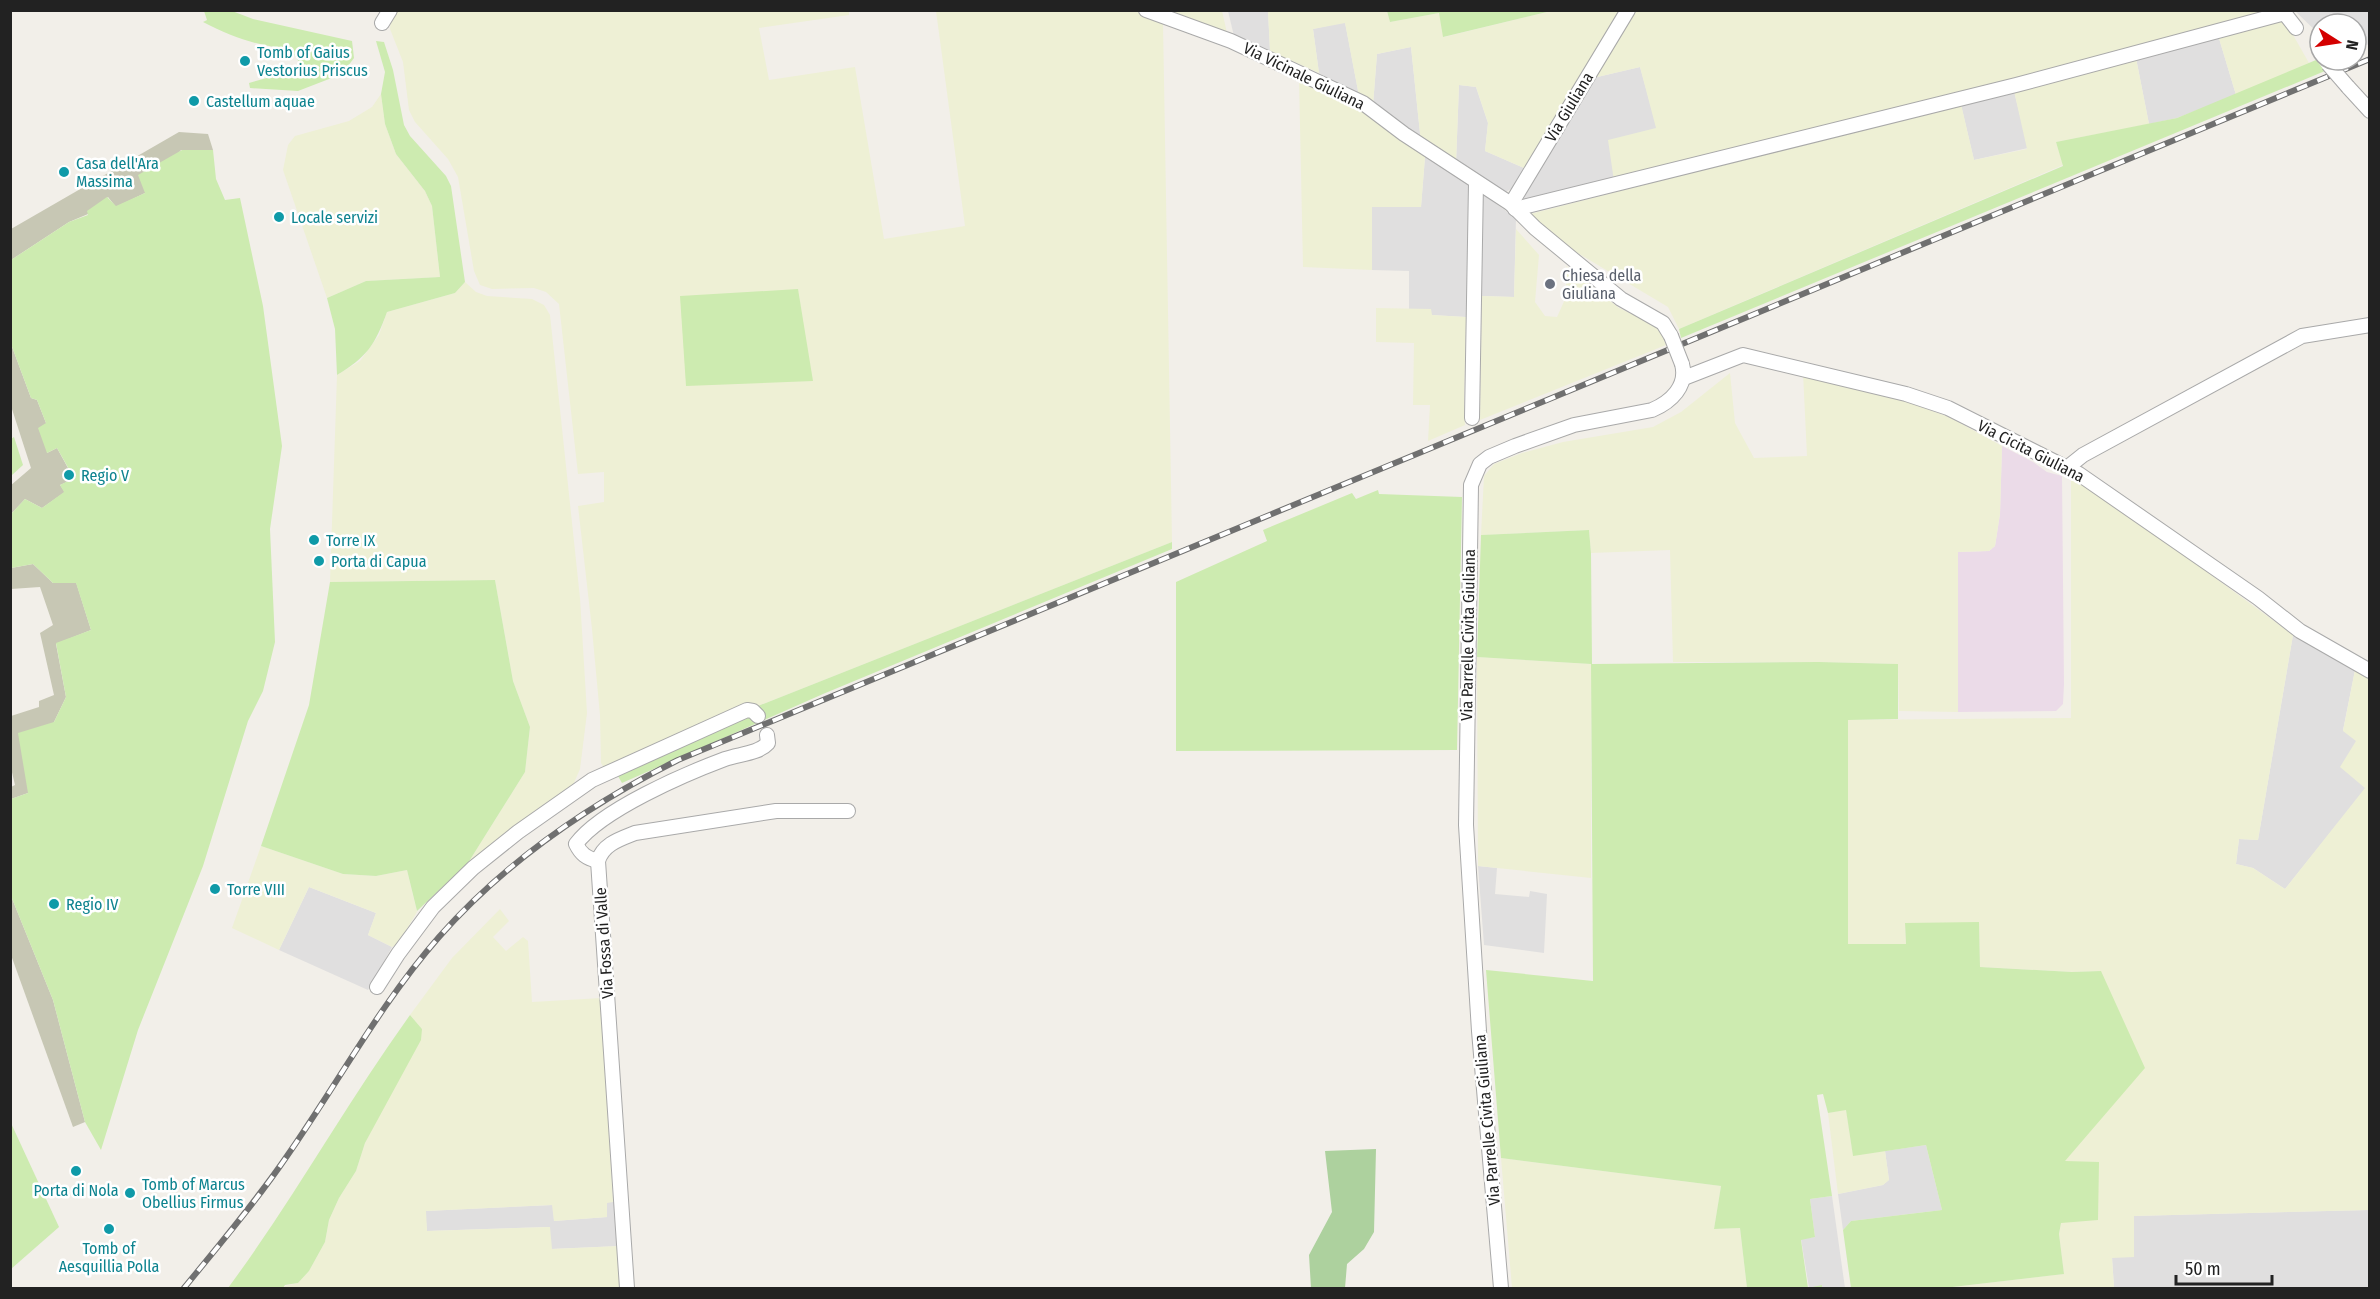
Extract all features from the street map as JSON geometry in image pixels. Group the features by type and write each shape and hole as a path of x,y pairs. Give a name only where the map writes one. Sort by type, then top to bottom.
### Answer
{"street":[{"path":"382,23 390,10"},
{"name":"Via Vicinale Giuliana","path":"1146,10 1231,41 1363,103 1513,207"},
{"name":"Via Giuliana","path":"1513,207 1628,10"},
{"path":"1513,207 2016,85 2284,12 2296,28"},
{"path":"2335,72 2370,111"},
{"path":"1472,418 1476,183"},
{"path":"1513,207 1534,228 1612,292 1663,323 1682,364 1683,378"},
{"path":"2068,467 2083,455 2302,336 2370,325"},
{"name":"Via Cicita Giuliana","path":"1683,378 1743,355 1906,394 1948,408 2068,467 2258,598 2300,631 2370,671"},
{"name":"Via Parrelle Civita Giuliana","path":"1501,1288 1479,1031 1466,825 1472,485 1480,464 1489,457 1574,425 1652,410 1671,399 1679,389 1683,378"},
{"path":"377,987 432,907 518,832 592,780 747,710 753,711 758,716"},
{"path":"767,735 768,743 763,748 725,759 660,788 615,812 584,833 576,844 580,853 588,859 598,861 600,854 613,842 635,833 776,811 848,811"},
{"name":"Via Fossa di Valle","path":"598,861 627,1288"}],"shaded area":[{"path":"395,10 849,11 849,15 759,28 769,80 855,67 884,239 965,226 936,11 1135,11 1163,23 1172,542 758,706 746,707 606,771 601,763 600,715 578,506 604,502 604,472 578,474 559,304 546,292 534,288 492,289 480,285 474,271 458,177 448,159 415,122 409,110 403,62 390,29 391,14"},
{"path":"1173,11 1222,11 1227,33 1176,18"},
{"path":"1228,11 1268,11 1270,51 1234,36"},
{"path":"1268,11 1387,11 1390,22 1439,13 1444,37 1551,11 1620,11 1524,168 1485,151 1488,123 1476,87 1459,85 1456,163 1421,143 1411,47 1377,54 1373,105 1359,96 1345,23 1313,29 1319,73 1270,51"},
{"path":"1633,11 2270,11 2085,62 1614,181 1608,140 1656,128 1640,67 1593,78"},
{"path":"2295,11 2369,11 2369,44 2368,12 2308,12 2308,23"},
{"path":"2284,19 2308,63 2236,95 2218,35"},
{"path":"1345,22 1359,96 1319,73 1313,29"},
{"path":"2218,35 2236,95 2177,118 2149,124 2136,58"},
{"path":"1411,47 1421,143 1373,105 1377,54"},
{"path":"2136,58 2149,124 2056,142 2063,165 1679,329 1668,307 1566,246 1530,214 1961,104 1974,160 2027,149 2014,91"},
{"path":"1640,67 1657,128 1614,181 1531,201 1519,198 1593,78"},
{"path":"1299,78 1360,110 1425,157 1421,207 1372,207 1372,270 1303,267"},
{"path":"1459,85 1476,87 1488,123 1485,151 1524,168 1514,187 1506,192 1492,190 1456,163"},
{"path":"2014,91 2028,148 1974,160 1961,105"},
{"path":"381,94 385,124 396,154 425,191 432,206 440,277 366,281 327,298 283,170 288,145 295,136 349,121 372,107"},
{"path":"179,132 208,134 213,150 181,150 145,193 116,207 108,197 88,214 69,222 11,260 11,229"},
{"path":"1425,157 1435,160 1516,218 1514,297 1482,296 1466,317 1431,315 1431,309 1409,309 1409,271 1372,270 1372,207 1421,207"},
{"path":"1516,229 1539,255 1535,302 1545,316 1557,317 1566,297 1566,266 1619,308 1659,327 1666,345 1480,420 1482,296 1514,297"},
{"path":"465,282 476,292 487,296 532,299 544,305 550,315 580,598 587,713 580,769 573,785 536,810 468,863 525,772 530,727 513,681 495,580 330,582 337,375 360,361 379,335 387,312 455,293"},
{"path":"1376,308 1431,309 1432,315 1466,317 1465,425 1428,441 1430,405 1413,405 1414,343 1376,342"},
{"path":"11,344 31,398 37,400 46,423 47,453 57,448 74,479 60,485 65,492 42,508 25,499 11,514 10,486 31,468 11,406"},
{"path":"1730,373 1735,423 1754,458 1807,456 1803,373 1885,394 1949,417 2002,446 2000,514 1995,546 1989,551 1958,552 1958,712 1899,711 1898,664 1673,662 1670,550 1591,553 1589,530 1481,535 1484,476 1494,464 1522,453 1563,442 1653,427 1681,412"},
{"path":"2002,446 2047,472 2062,476 2064,684 2063,704 2056,711 1958,712 1958,552 1989,551 1995,546 2000,514"},
{"path":"2071,476 2076,476 2293,635 2258,840 2239,839 2236,864 2253,868 2285,889 2365,788 2340,767 2356,741 2343,731 2355,670 2369,679 2369,1210 2134,1216 2134,1257 2112,1258 2114,1287 2135,1288 1944,1288 2064,1274 2059,1234 2061,1223 2099,1162 2064,1162 2101,971 2072,972 1980,967 1979,923 1905,924 1906,944 1848,944 1848,720 2071,718"},
{"path":"33,564 53,583 76,582 91,630 56,644 66,697 54,722 28,793 11,799 11,787 15,785 11,768 11,716 39,707 39,701 54,695 40,633 53,625 40,587 11,589 11,568"},
{"path":"2293,635 2355,670 2343,730 2357,741 2366,788 2285,889 2253,868 2236,864 2239,839 2258,840"},
{"path":"1477,657 1591,664 1591,878 1478,866"},
{"path":"261,846 343,874 376,876 407,870 417,912 398,944 392,947 368,935 376,913 309,887 279,950 232,928"},
{"path":"1478,866 1497,868 1495,894 1529,897 1530,891 1547,894 1544,953 1484,945"},
{"path":"309,887 376,913 368,935 392,947 368,990 279,950"},
{"path":"11,896 53,1000 85,1122 73,1127 11,955"},
{"path":"500,909 509,921 493,937 506,951 523,937 528,941 532,1002 602,998 613,1202 607,1203 607,1217 554,1221 552,1205 426,1211 427,1231 550,1227 552,1249 620,1246 623,1288 283,1288 298,1283 309,1271 325,1242 329,1220 339,1198 356,1171 365,1143 422,1029 410,1015 452,958"},
{"path":"1846,1109 1853,1155 1885,1151 1889,1180 1883,1185 1838,1194 1828,1113"},
{"path":"1926,1145 1942,1210 1851,1221 1843,1230 1838,1194 1883,1185 1889,1180 1885,1151"},
{"path":"1501,1158 1721,1186 1714,1229 1740,1228 1747,1288 1512,1288"},
{"path":"1832,1196 1845,1288 1822,1288 1822,1286 1809,1288 1801,1239 1815,1237 1810,1199"},
{"path":"607,1202 618,1202 620,1246 551,1249 549,1227 427,1231 425,1211 553,1205 554,1221 607,1217"},
{"path":"2369,1210 2369,1288 2114,1287 2112,1257 2134,1257 2133,1216"}],"green space":[{"path":"1387,10 1551,11 1443,37 1439,13 1390,22"},
{"path":"204,11 232,11 253,19 352,41 354,58 342,74 298,91 250,88 249,83 303,68 291,50 246,40 203,22 207,20"},
{"path":"376,41 384,42 393,70 404,125 410,136 446,176 451,186 465,282 455,293 387,312 369,349 356,362 337,375 335,329 327,298 366,281 440,277 432,206 425,191 396,154 385,124 381,94 385,72"},
{"path":"2308,63 2308,72 2323,72 1681,338 1679,329 2063,166 2056,142 2177,118"},
{"path":"182,150 213,150 216,179 225,200 240,198 263,306 282,446 270,529 275,642 263,691 248,721 203,866 138,1030 101,1150 85,1122 53,1000 11,896 11,799 28,793 18,733 54,722 66,697 56,643 91,630 76,583 53,583 33,564 11,568 11,514 25,499 42,508 64,492 60,485 74,478 57,448 47,453 38,428 46,423 37,400 31,398 11,344 11,260 69,222 88,215 87,211 107,197 116,206 145,193 138,175"},
{"path":"798,289 813,381 686,386 680,296"},
{"path":"14,437 23,465 11,476 11,439"},
{"path":"1378,490 1379,494 1462,497 1457,750 1176,751 1176,582 1267,541 1263,530 1352,493 1356,499"},
{"path":"1589,530 1592,664 1819,662 1898,664 1898,719 1848,720 1848,944 1906,944 1905,923 1979,922 1980,967 2072,972 2101,971 2145,1068 2065,1161 2099,1162 2098,1220 2061,1223 2059,1234 2064,1274 1944,1288 1851,1288 1843,1230 1851,1221 1942,1210 1926,1145 1853,1156 1846,1110 1828,1113 1823,1094 1817,1095 1832,1196 1810,1199 1815,1237 1801,1240 1808,1288 1747,1288 1740,1228 1714,1229 1721,1186 1501,1158 1486,970 1593,981 1591,664 1477,657 1481,535"},
{"path":"1172,542 1172,549 823,694 622,783 618,776 750,713 761,714 758,706"},
{"path":"495,580 513,681 530,727 525,772 468,863 417,911 407,870 376,876 343,874 261,846 309,705 330,582"},
{"path":"410,1015 422,1029 421,1040 365,1143 356,1171 339,1198 329,1220 325,1242 309,1271 298,1283 285,1285 283,1288 228,1288 275,1221"},
{"path":"10,1121 59,1227 11,1269 10,1269"},
{"path":"1376,1149 1374,1232 1364,1249 1347,1264 1345,1288 1311,1288 1309,1255 1332,1212 1325,1151"}],"railway":[{"path":"184,1288 237,1224 275,1173 378,1016 439,937 465,909 520,859 580,816 645,777 678,760 2370,59"}],"place":[{"name":"Tomb of Gaius Vestorius Priscus","path":"245,61"},
{"name":"Castellum aquae","path":"194,101"},
{"name":"Casa dell'Ara Massima","path":"64,172"},
{"name":"Locale servizi","path":"279,217"},
{"name":"Chiesa della Giuliana","path":"1550,284"},
{"name":"Regio V","path":"69,475"},
{"name":"Torre IX","path":"314,540"},
{"name":"Porta di Capua","path":"319,561"},
{"name":"Torre VIII","path":"215,889"},
{"name":"Regio IV","path":"54,904"},
{"name":"Porta di Nola","path":"76,1171"},
{"name":"Tomb of Marcus Obellius Firmus","path":"130,1193"},
{"name":"Tomb of Aesquillia Polla","path":"109,1229"}]}
